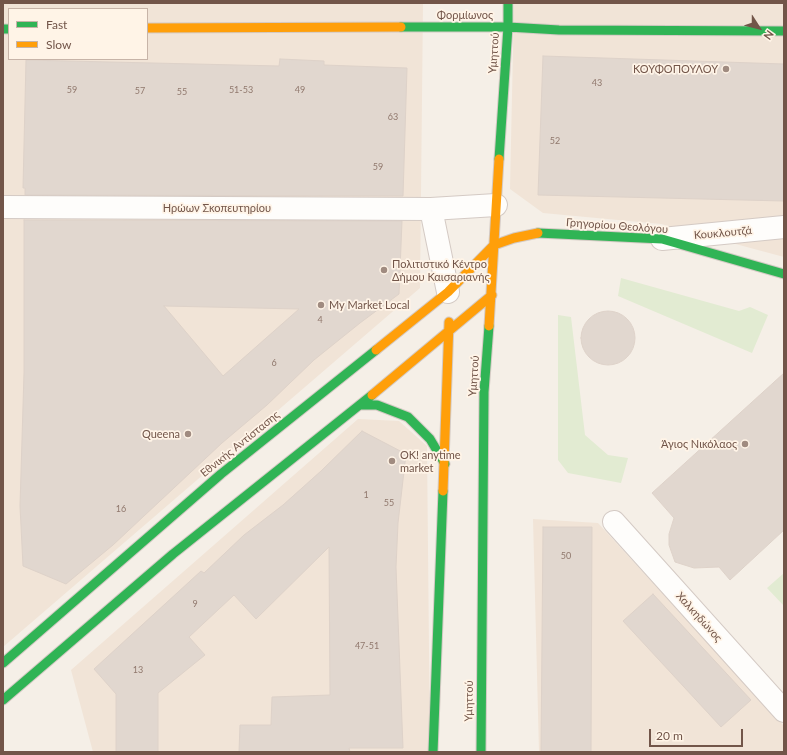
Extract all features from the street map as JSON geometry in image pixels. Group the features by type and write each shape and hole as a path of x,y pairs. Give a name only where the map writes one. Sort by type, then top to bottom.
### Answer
{"main road":[{"name":"Υμηττού","path":"481,752 484,392 492,296 496,205 508,27 508,3"},
{"name":"Φορμίωνος","path":"148,28 508,27 559,30 784,31"},
{"name":"Γρηγορίου Θεολόγου","path":"494,245 514,238 538,233 662,239 784,274"},
{"name":"Εθνικής Αντίστασης","path":"3,663 221,474 448,296 494,245"},
{"path":"3,700 173,554 360,405 492,296"},
{"path":"433,752 445,464 449,316"},
{"path":"360,405 377,405 408,417 430,439 445,464"}],"street":[{"name":"Ηρώων Σκοπευτηρίου","path":"3,207 431,209 496,205"},
{"path":"431,209 448,296"},
{"name":"Κουκλουτζά","path":"662,239 784,227"},
{"name":"Χαλκηδώνος","path":"614,522 784,711"}],"shaded area":[{"path":"3,3 423,3 420,288 3,647"},
{"path":"514,3 784,3 784,257 661,224 543,213 510,189"},
{"path":"358,419 399,421 427,446 430,752 93,752 71,670"},
{"path":"533,519 598,523 784,726 784,752 539,752"}],"green space":[{"path":"621,278 739,311 750,307 768,315 752,353 618,296"},
{"path":"558,315 571,317 585,435 608,455 628,458 621,483 568,473 558,460"},
{"path":"784,573 784,606 767,588"}],"water":[{"path":"594,321 623,323 622,353 593,353"}],"building":[{"path":"543,56 784,64 784,201 538,195"},
{"path":"280,59 324,61 324,65 407,68 403,196 25,195 25,188 23,188 26,60 279,66"},
{"path":"24,220 402,221 399,294 314,360 267,405 222,443 113,545 66,584 23,566 20,506 24,373","holes":["164,306 299,309 223,376"]},
{"path":"608,311 618,313 627,319 633,328 635,338 633,348 627,357 618,363 608,365 598,363 589,357 583,348 581,338 583,328 589,319 598,313"},
{"name":"Άγιος Νικόλαος","path":"784,373 784,530 730,580 719,567 694,568 675,562 669,545 669,534 674,518 652,493"},
{"path":"362,431 406,454 398,523 396,567 403,748 349,748 350,752 239,752 240,725 271,725 272,697 330,695 329,547 256,619 234,595 189,637 205,655 158,693 158,752 116,752 116,694 94,669 201,571 204,573 244,535 283,505"},
{"path":"543,527 592,527 591,752 541,752"},
{"path":"653,594 751,700 721,727 623,621"}],"traffic: fast":[{"path":"499,159 508,27 508,3"},
{"path":"401,27 508,27 559,30 784,31"},
{"path":"3,29 8,29"},
{"path":"538,233 662,239 784,274"},
{"path":"481,752 484,392 489,326"},
{"path":"3,663 221,474 376,350"},
{"path":"3,700 173,554 372,395"},
{"path":"360,405 377,405 408,417 430,439 445,464"},
{"path":"433,752 443,491"}],"traffic: slow":[{"path":"148,28 401,27"},
{"path":"489,326 499,159"},
{"path":"376,350 448,292 494,245 514,238 538,233"},
{"path":"372,395 492,295"},
{"path":"443,491 449,322"}],"place":[{"name":"ΚΟΥΦΟΠΟΥΛΟΥ","path":"726,69"},
{"name":"Πολιτιστικό Κέντρο Δήμου Καισαριανής","path":"384,270"},
{"name":"My Market Local","path":"321,305"},
{"name":"Queena","path":"188,434"},
{"name":"Άγιος Νικόλαος","path":"745,444"},
{"name":"OK! anytime market","path":"392,461"}]}
